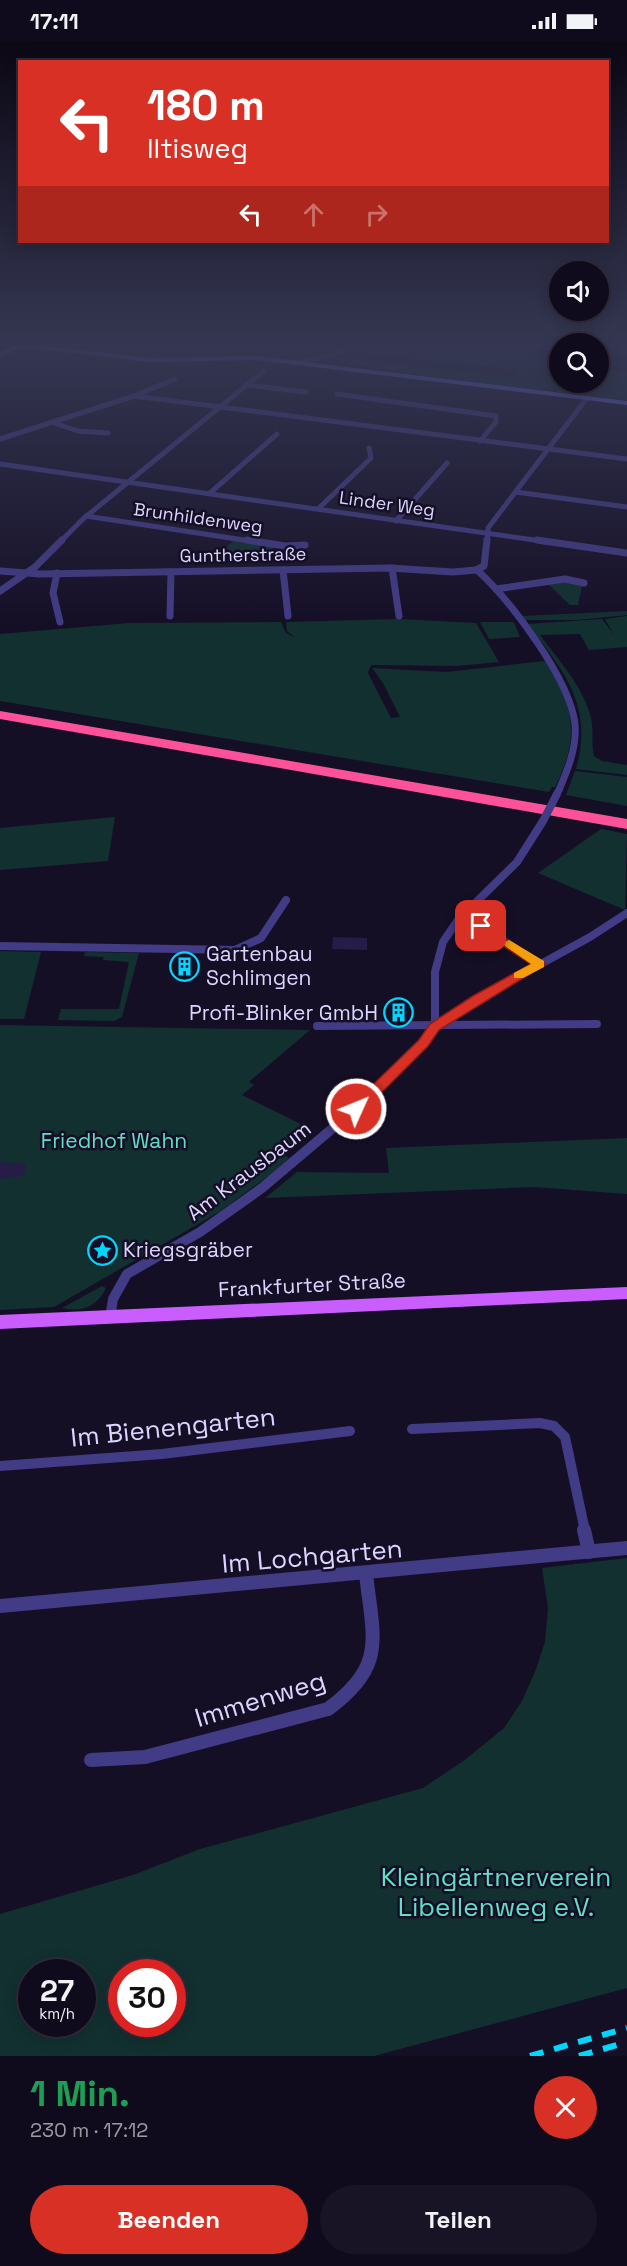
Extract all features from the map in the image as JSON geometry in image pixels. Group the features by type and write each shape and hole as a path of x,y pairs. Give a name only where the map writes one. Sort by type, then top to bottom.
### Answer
{"highway":[{"path":"0,707 627,815"},
{"path":"0,716 524,804 627,824"}],"main road":[{"name":"Frankfurter Straße","path":"0,1322 627,1293"}],"street":[{"path":"0,591 35,567 56,543 184,436"},
{"path":"210,493 275,436"},
{"path":"442,436 627,459"},
{"path":"480,441 484,436"},
{"path":"435,1027 435,963 442,945 463,915 519,860 559,790 569,769 575,747 577,734 571,700 558,674 496,589 477,570 484,566 488,528 558,436"},
{"path":"318,509 371,458 369,448"},
{"path":"396,521 447,463"},
{"name":"Linder Weg","path":"0,464 627,553"},
{"path":"516,492 627,507"},
{"name":"Brunhildenweg","path":"87,516 285,546 305,545"},
{"path":"392,568 393,588 399,616"},
{"name":"Guntherstraße","path":"0,571 57,573 392,568 477,570"},
{"path":"283,570 288,616"},
{"path":"170,615 171,572"},
{"path":"57,573 53,593 60,622"},
{"path":"496,589 565,579 584,583"},
{"path":"0,946 235,950 249,948 264,935 286,900"},
{"name":"Am Krausbaum","path":"110,1318 113,1299 127,1274 200,1232 262,1188 356,1109 423,1043 435,1027 477,999 590,937 627,913"},
{"path":"481,926 540,964"},
{"path":"317,1026 435,1027 597,1024"},
{"path":"412,1429 540,1423 554,1426 565,1437 589,1552"},
{"name":"Im Bienengarten","path":"0,1466 162,1454 350,1431"},
{"name":"Im Lochgarten","path":"0,1606 366,1574 627,1548"},
{"name":"Immenweg","path":"91,1760 145,1757 328,1709 344,1699 364,1679 375,1652 366,1574"}],"green space":[{"path":"234,540 275,547 268,553 222,552"},
{"path":"564,582 582,586 578,605 570,605 547,583"},
{"path":"627,611 627,615 577,620 525,620 522,616"},
{"path":"627,616 627,647 589,650 580,634 540,635 570,674 587,706 591,718 594,756 602,761 627,765 627,775 576,769 581,746 578,708 564,674 528,624 602,619 614,635 605,619"},
{"path":"399,619 476,623 499,662 457,666 371,665 368,673 391,718 400,717 383,683 372,668 446,672 545,661 563,692 571,722 568,753 555,787 552,787 549,792 0,701 0,634 129,623 281,622 286,633 296,638 287,631 286,622"},
{"path":"480,622 514,622 520,637 489,639"},
{"path":"575,771 627,777 627,806 566,795"},
{"path":"115,817 108,861 0,870 0,828"},
{"path":"601,829 627,834 625,910 538,873"},
{"path":"0,951 41,952 24,1019 0,1019"},
{"path":"85,952 139,953 122,1017 114,1021 58,1020 61,1009 119,1009 129,962 84,956"},
{"name":"Friedhof Wahn","path":"0,1025 310,1030 249,1082 254,1085 242,1095 311,1129 281,1153 289,1158 274,1172 219,1212 54,1307 0,1310"},
{"path":"627,1138 627,1194 534,1187 265,1198 297,1172 389,1173 386,1148"},
{"path":"102,1286 106,1288 94,1304 76,1310 62,1308"},
{"name":"Kleingärtnerverein Libellenweg e.V.","path":"627,1558 627,1988 374,2056 0,2056 0,1914 133,1875 200,1849 423,1788 466,1759 504,1728 522,1701 535,1672 545,1642 548,1608 542,1568"}],"building":[{"path":"333,937 367,938 367,950 332,949"},
{"name":"Gartenbau Schlimgen","path":"175,960 195,960 194,972 174,971"},
{"path":"0,1162 26,1164 24,1176 0,1179"}],"railway":[{"path":"530,2056 627,2028"},
{"path":"579,2056 627,2042"}],"slow traffic":[{"path":"509,943 540,964 518,976"}],"place":[{"name":"Gartenbau Schlimgen","path":"185,966"},
{"name":"Profi-Blinker GmbH","path":"399,1013"},
{"name":"Kriegsgräber","path":"102,1250"}],"route":[{"path":"356,1109 423,1043 435,1027 477,999 540,964 481,926"}]}
